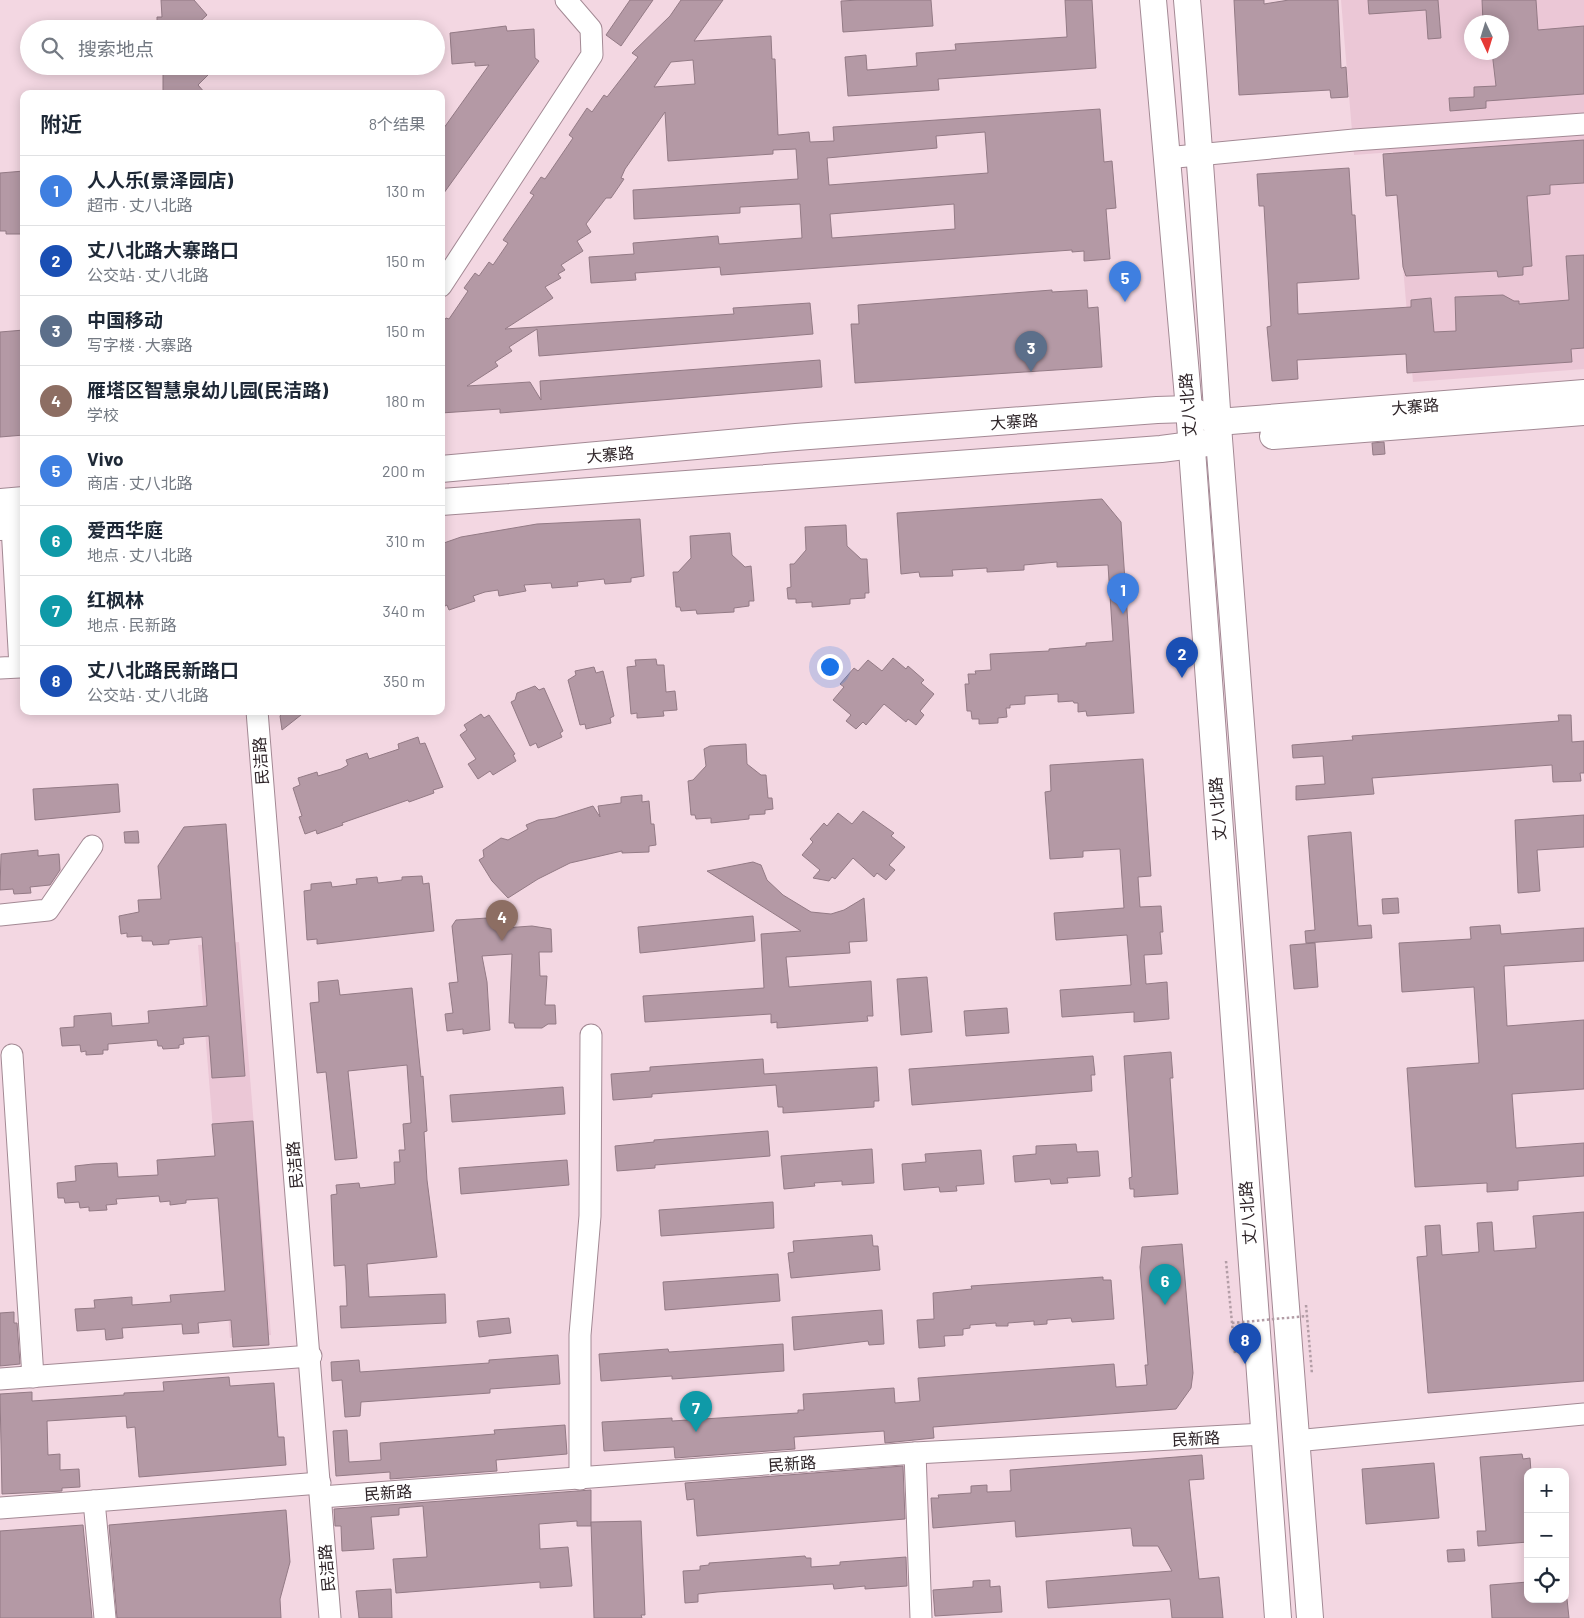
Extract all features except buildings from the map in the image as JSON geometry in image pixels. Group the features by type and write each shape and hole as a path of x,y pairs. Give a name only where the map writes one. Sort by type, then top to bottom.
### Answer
{"main road":[{"name":"丈八北路","path":"1152,0 1189,409 1278,1618"},
{"name":"丈八北路","path":"1187,0 1201,155 1219,431 1295,1442 1310,1618"},
{"name":"大寨路","path":"445,502 1191,446 1219,431 1584,393"},
{"name":"大寨路","path":"445,469 786,438 1189,409 1219,431 1584,412"},
{"path":"0,502 20,500"}],"street":[{"path":"445,280 592,55 590,28 566,0"},
{"path":"1166,158 1354,140 1584,124"},
{"path":"0,668 20,667 12,526"},
{"name":"民洁路","path":"257,715 271,898 311,1356 330,1618"},
{"path":"0,915 48,910 92,846"},
{"path":"580,1479 580,1336 590,1216 591,1035"},
{"path":"0,1063 12,1054 33,1377"},
{"path":"0,1380 311,1356"},
{"path":"1295,1442 1584,1414"},
{"name":"民新路","path":"0,1508 94,1501 580,1479 915,1453 1264,1434"},
{"path":"915,1453 921,1618"},
{"path":"94,1501 105,1618"}],"path":[{"path":"1226,1261 1235,1354"},
{"path":"1306,1299 1312,1374"},
{"path":"1232,1322 1307,1316"}],"shaded area":[{"path":"1341,0 1584,0 1584,369 1413,382 1393,152 1354,155"},
{"path":"239,942 271,1335 230,1338 198,945"}],"place":[{"name":"Vivo","path":"1125,302"},
{"name":"中国移动","path":"1031,372"},
{"name":"人人乐(景泽园店)","path":"1123,614"},
{"name":"丈八北路大寨路口","path":"1182,678"},
{"name":"雁塔区智慧泉幼儿园(民洁路)","path":"502,941"},
{"name":"爱西华庭","path":"1165,1305"},
{"name":"丈八北路民新路口","path":"1245,1364"},
{"name":"红枫林","path":"696,1432"}]}
